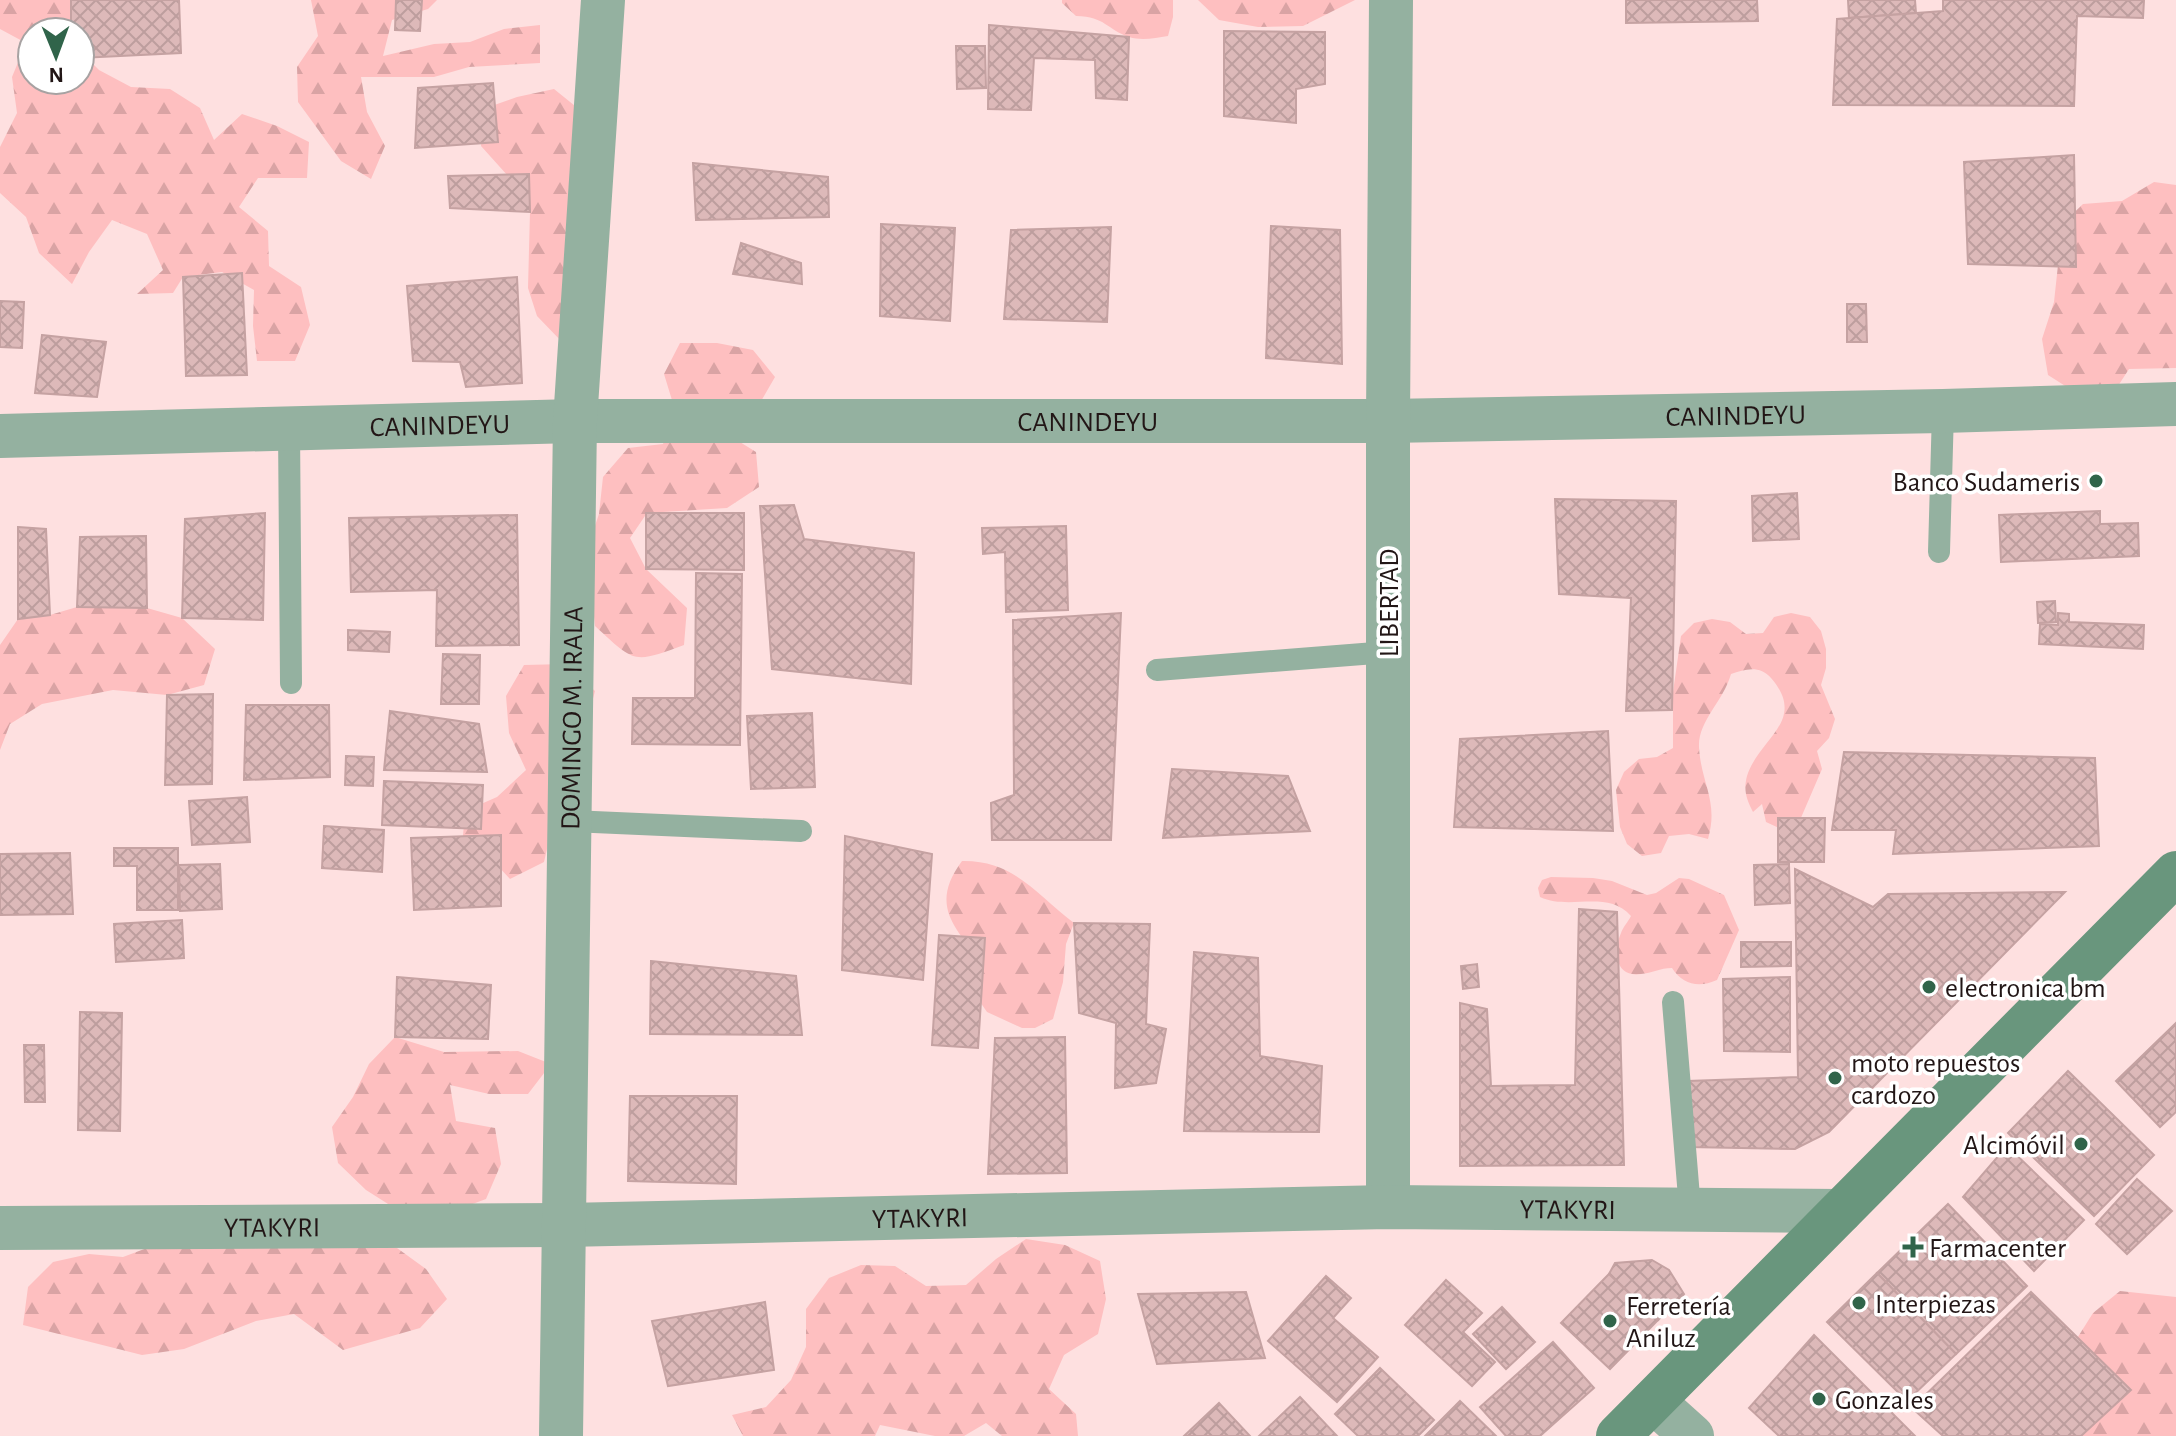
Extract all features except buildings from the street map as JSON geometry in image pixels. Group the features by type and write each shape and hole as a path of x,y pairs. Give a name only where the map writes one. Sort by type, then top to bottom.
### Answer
{"street":[{"name":"DOMINGO M. IRALA","path":"561,1436 575,421 603,0"},
{"name":"LIBERTAD","path":"1388,1207 1391,0"},
{"name":"CANINDEYU","path":"0,436 575,421 1388,421 2176,404"},
{"path":"1618,1436 2176,873"},
{"name":"YTAKYRI","path":"0,1228 565,1225 1388,1207 1841,1211"},
{"path":"1653,1401 1692,1436"}],"lane":[{"path":"1939,552 1943,411"},
{"path":"289,428 291,683"},
{"path":"1157,670 1388,652"},
{"path":"571,821 801,831"},
{"path":"1673,1002 1690,1209"}],"green space":[{"path":"0,0 78,0 76,16 16,16 16,38 0,29"},
{"path":"311,0 437,0 428,9 392,20 383,56 434,44 470,42 504,29 540,25 540,63 469,67 434,77 361,77 367,112 385,146 371,179 341,161 298,102 297,67 318,36"},
{"path":"1062,0 1173,0 1173,17 1168,36 1134,38 1100,21 1076,16"},
{"path":"1198,0 1355,0 1303,26 1258,27 1219,20"},
{"path":"16,67 16,96 96,96 96,67 131,87 170,89 200,108 214,140 242,114 277,126 309,142 307,178 258,178 239,207 268,231 269,266 301,287 310,325 295,361 257,361 253,326 254,290 222,272 183,277 173,293 137,294 163,270 147,234 112,220 89,252 72,284 39,253 26,217 0,193 0,147 17,113 12,77"},
{"path":"554,89 585,114 563,343 537,316 528,288 530,212 508,176 481,146 483,109"},
{"path":"2154,182 2176,185 2176,368 2129,369 2118,386 2081,396 2048,375 2042,339 2054,302 2058,265 2056,230 2083,204 2122,201"},
{"path":"680,343 717,343 753,350 775,377 756,410 727,434 756,452 759,487 727,508 647,513 630,538 646,569 687,608 684,645 654,655 635,656 595,626 587,549 599,514 603,477 628,448 663,444 675,410 664,374"},
{"path":"77,607 147,608 182,618 215,649 204,685 167,695 113,690 42,704 10,724 0,750 0,645 18,619 50,615"},
{"path":"1791,613 1810,617 1821,631 1826,649 1826,668 1821,685 1835,719 1829,738 1817,751 1822,769 1800,820 1783,830 1766,822 1762,804 1753,812 1749,803 1747,776 1783,718 1785,706 1781,693 1767,674 1752,669 1742,671 1731,674 1700,738 1700,760 1712,814 1708,839 1689,834 1669,836 1661,853 1642,856 1627,844 1620,827 1616,790 1624,772 1639,759 1657,757 1673,748 1673,692 1681,636 1694,623 1712,619 1730,622 1746,634 1763,633 1774,617"},
{"path":"566,664 595,691 544,862 510,879 484,851 462,848 465,811 497,797 526,770 509,733 506,696 524,665"},
{"path":"962,861 996,866 1010,873 1036,890 1074,923 1066,944 1063,982 1053,1019 1035,1028 1022,1028 987,1012 976,996 981,961 954,925 947,902 952,876"},
{"path":"1551,877 1612,881 1647,895 1656,893 1679,878 1689,879 1724,895 1739,930 1717,980 1704,984 1692,983 1681,978 1672,968 1641,974 1626,972 1618,962 1617,948 1631,916 1611,904 1552,901 1540,897 1538,888 1542,880"},
{"path":"395,1037 444,1052 518,1051 551,1064 528,1094 489,1094 450,1085 456,1121 495,1128 501,1164 486,1199 451,1212 396,1209 366,1190 338,1163 332,1127 353,1097 369,1064"},
{"path":"195,1230 361,1240 397,1248 426,1269 447,1299 420,1328 343,1350 294,1314 256,1321 184,1349 142,1355 23,1325 28,1287 53,1262 89,1254 123,1257"},
{"path":"1026,1239 1065,1245 1100,1261 1106,1299 1098,1334 1064,1355 1049,1389 1076,1414 1078,1436 1002,1436 986,1423 964,1436 935,1436 880,1425 875,1436 743,1436 732,1415 766,1407 791,1380 806,1347 806,1309 829,1278 861,1265 895,1266 926,1286 966,1285"},
{"path":"2120,1291 2176,1297 2176,1436 2048,1436 2057,1370 2093,1313"}],"place":[{"name":"Banco Sudameris","path":"2096,481"},
{"name":"electronica bm","path":"1929,987"},
{"name":"moto repuestos cardozo","path":"1835,1078"},
{"name":"Alcimóvil","path":"2081,1144"},
{"name":"Farmacenter","path":"1913,1247"},
{"name":"Interpiezas","path":"1859,1303"},
{"name":"Ferretería Aniluz","path":"1610,1321"},
{"name":"Gonzales","path":"1819,1399"}]}
